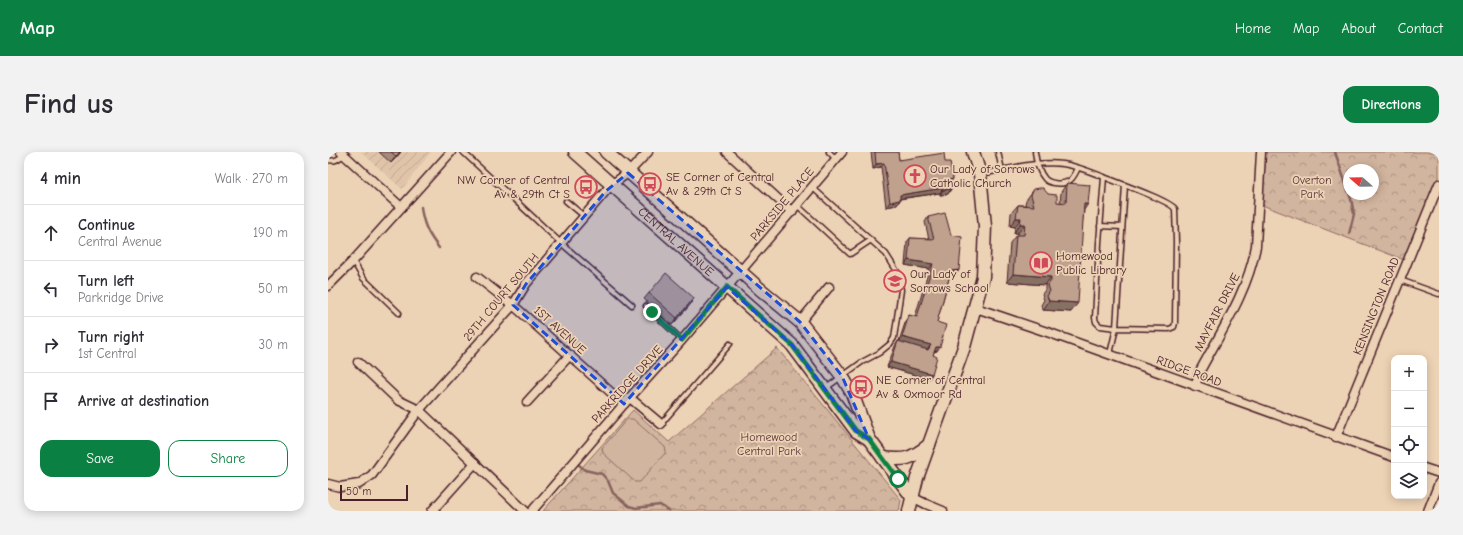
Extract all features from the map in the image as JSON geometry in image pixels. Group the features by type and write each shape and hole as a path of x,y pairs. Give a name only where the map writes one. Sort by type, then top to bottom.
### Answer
{"main road":[{"name":"CENTRAL AVENUE","path":"575,152 792,345 826,388 856,431 869,439"},
{"name":"CENTRAL AVENUE","path":"606,152 740,272 800,322 842,376 852,393 869,439 912,496"},
{"path":"909,511 917,478 964,347 976,308 983,277 985,226 980,174 973,152"},
{"path":"883,458 906,460 914,457 930,444"}],"street":[{"path":"328,286 353,261 451,152"},
{"name":"29TH COURT SOUTH","path":"328,484 340,487 359,484 372,475 419,410 513,305 526,284 561,243 611,185 628,173 648,152"},
{"path":"727,152 795,209"},
{"name":"PARKSIDE PLACE","path":"740,272 813,188 842,152"},
{"name":"MAYFAIR DRIVE","path":"1195,386 1200,371 1245,286 1254,260 1261,152"},
{"path":"344,153 401,207"},
{"name":"KENSINGTON ROAD","path":"1336,437 1439,184"},
{"name":"PARKRIDGE DRIVE","path":"532,511 627,400 682,340 740,272"},
{"name":"1ST AVENUE","path":"477,277 513,305 570,355 627,400 661,424"},
{"path":"800,322 829,287"},
{"name":"RIDGE ROAD","path":"976,308 1391,456"},
{"path":"527,402 570,355"},
{"path":"358,362 398,400 419,410 525,511"},
{"path":"432,511 475,463"},
{"path":"1427,469 1439,473"},
{"path":"1428,511 1439,483"},
{"path":"912,496 925,504 944,511"}],"lane":[{"path":"463,152 561,243 632,305"},
{"path":"829,152 836,159"},
{"path":"998,152 1002,170"},
{"path":"1035,152 1037,164 1045,179 1051,182 1062,184 1069,181 1078,168"},
{"path":"328,160 338,160 344,153"},
{"path":"980,174 1037,164 1063,164 1104,177 1172,205 1175,209 1176,242 1174,327 1169,329 1116,328 1100,326 1096,322 1100,226 1104,177"},
{"path":"1110,355 1116,328 1124,185"},
{"path":"813,188 886,254 898,273 901,290 894,338 890,344 826,388"},
{"path":"566,201 584,217"},
{"path":"795,209 850,254 871,240"},
{"path":"1100,226 1122,227"},
{"path":"353,261 363,278 399,313"},
{"path":"1400,280 1439,294"},
{"path":"646,306 682,340"},
{"path":"661,424 730,344"}],"highlighted area":[{"path":"628,173 800,322 842,376 869,439 856,431 792,345 727,287 624,404 513,305 526,284 606,191"}],"shaded area":[{"path":"361,152 431,152 402,189"}],"green space":[{"name":"Overton Park","path":"1264,152 1439,152 1439,184 1407,261 1262,205"},
{"name":"Homewood Central Park","path":"777,348 901,500 899,511 543,511 633,410 669,442"},
{"path":"627,419 633,419 665,447 666,452 640,482 635,482 603,453 602,448"}],"building":[{"path":"391,152 400,152 396,156"},
{"name":"Our Lady of Sorrows Catholic Church","path":"875,152 898,152 899,160 944,153 945,162 950,162 953,179 949,180 951,189 943,190 943,188 900,195 900,200 890,202 884,163 876,164"},
{"name":"Homewood Public Library","path":"1067,183 1090,185 1088,204 1084,204 1078,303 1049,301 1047,296 1050,291 1048,285 1051,281 1051,277 1013,274 1016,235 1024,235 1025,224 1020,224 1021,218 1016,218 1018,205 1034,206 1031,195 1032,192 1034,189 1040,188 1043,188 1048,194 1057,195 1057,202 1066,203"},
{"name":"Our Lady of Sorrows School","path":"945,213 951,235 962,237 959,270 951,271 937,322 946,325 940,347 936,347 933,355 937,357 932,374 891,362 898,341 928,350 931,345 902,337 909,315 917,317 933,264 908,260 910,238 934,239 928,217"},
{"path":"666,273 694,298 677,318 649,293"}],"waterway":[{"path":"1335,152 1351,199 1354,214 1349,234"},
{"path":"421,207 423,219 427,229 439,248"},
{"path":"578,464 585,470 602,474 608,481 613,493 629,506 636,508 660,505 669,511"}],"place":[{"name":"Our Lady of Sorrows Catholic Church","path":"915,176"},
{"name":"SE Corner of Central Av & 29th Ct S","path":"650,184"},
{"name":"NW Corner of Central Av & 29th Ct S","path":"586,187"},
{"name":"Homewood Public Library","path":"1041,263"},
{"name":"Our Lady of Sorrows School","path":"895,281"},
{"name":"NE Corner of Central Av & Oxmoor Rd","path":"861,387"}],"route":[{"path":"652,312 682,340 727,287 792,345 826,388 856,431 869,439 898,479"}]}
